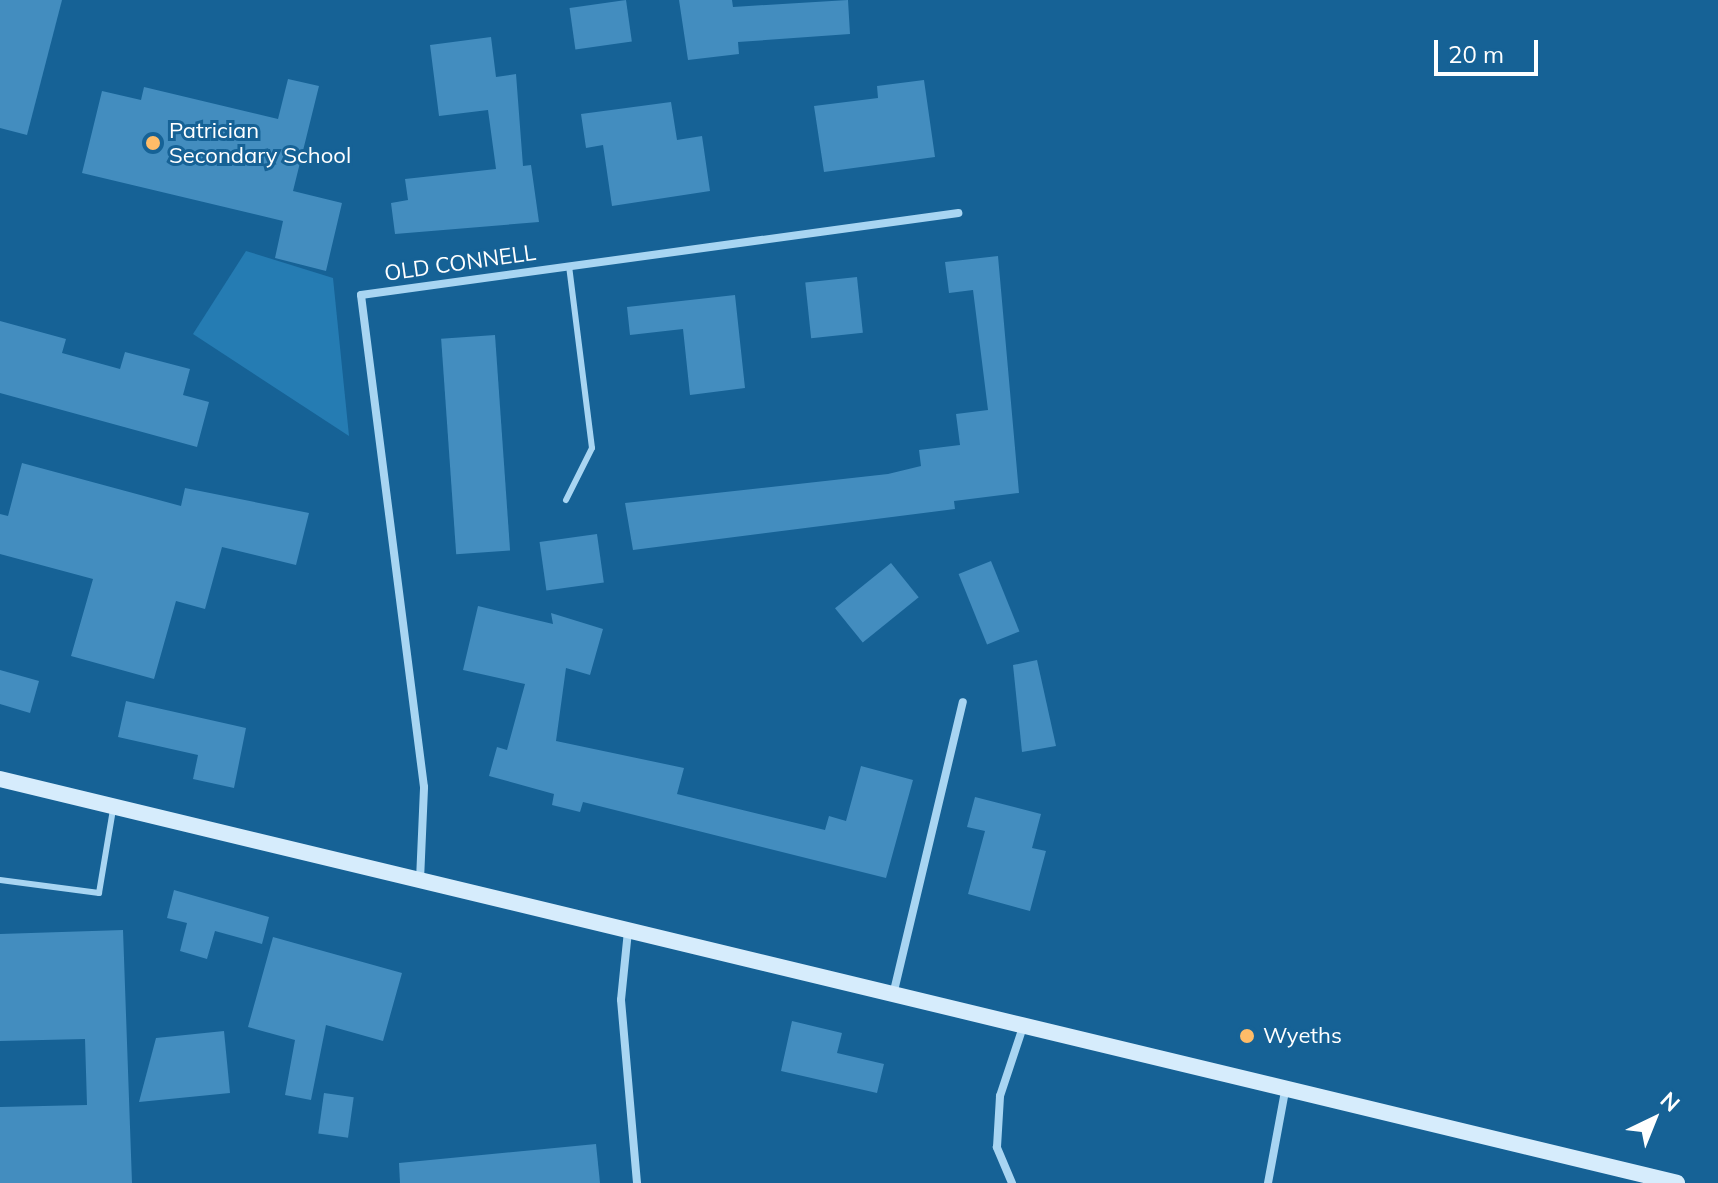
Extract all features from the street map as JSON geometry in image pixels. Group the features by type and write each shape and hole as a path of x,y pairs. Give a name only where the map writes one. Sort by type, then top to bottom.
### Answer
{"main road":[{"path":"0,779 1677,1183"}],"street":[{"name":"OLD CONNELL","path":"420,881 424,787 361,295 958,213"},
{"path":"893,995 963,702"},
{"path":"628,931 621,1000 637,1183"},
{"path":"1012,1183 997,1147 1000,1096 1023,1027"},
{"path":"1268,1183 1285,1091"}],"lane":[{"path":"566,500 592,448 569,266"},
{"path":"0,880 99,893 114,806"}],"shaded area":[{"path":"246,251 333,278 349,436 193,334"}],"building":[{"path":"0,0 62,0 27,135 0,128"},
{"path":"626,0 632,42 575,50 570,8"},
{"path":"679,0 732,0 733,7 848,0 850,34 738,42 739,54 688,60"},
{"path":"491,37 496,77 516,74 523,166 531,165 539,222 395,234 391,203 408,200 405,179 496,169 488,110 439,116 430,45"},
{"path":"288,79 319,86 293,191 342,203 326,271 275,258 283,221 82,173 102,91 141,100 144,87 278,119"},
{"path":"924,80 935,157 824,172 814,106 878,98 877,86"},
{"path":"671,102 677,140 702,136 710,191 612,206 603,145 586,148 581,114"},
{"path":"998,256 1019,493 954,501 955,509 633,550 625,503 888,474 921,466 919,450 960,445 956,414 988,410 973,290 949,293 945,262"},
{"path":"857,277 863,333 811,338 805,282"},
{"path":"735,295 745,388 690,395 683,329 630,335 627,307"},
{"path":"0,321 66,339 62,353 120,369 125,352 190,369 183,395 209,402 197,447 0,393"},
{"path":"495,335 510,550 456,554 441,339"},
{"path":"22,463 181,506 185,488 309,513 296,565 222,547 205,609 176,601 154,679 71,656 93,579 0,554 0,514 8,516"},
{"path":"597,534 604,583 546,591 540,542"},
{"path":"991,561 1019,631 987,645 959,574"},
{"path":"891,563 919,597 863,643 835,608"},
{"path":"478,606 553,624 551,613 603,629 590,675 566,668 556,741 684,768 677,794 825,830 829,816 846,821 861,766 913,780 886,878 583,802 580,812 552,805 554,794 489,776 497,747 507,750 525,684 463,670"},
{"path":"1037,660 1056,746 1022,752 1013,665"},
{"path":"0,670 39,681 30,713 0,704"},
{"path":"126,701 246,728 234,788 193,779 198,755 118,737"},
{"path":"975,797 1041,814 1032,848 1046,851 1030,911 968,894 985,831 967,827"},
{"path":"174,890 269,917 262,944 215,931 207,959 180,951 187,923 167,918"},
{"path":"123,930 132,1183 0,1183 0,1107 87,1105 85,1039 0,1041 0,934"},
{"path":"273,937 402,973 383,1041 326,1025 311,1100 285,1095 295,1040 248,1027"},
{"path":"792,1021 842,1033 837,1053 884,1064 877,1093 781,1071"},
{"path":"224,1031 230,1093 139,1102 156,1038"},
{"path":"324,1093 354,1097 348,1138 318,1134"},
{"path":"596,1144 600,1183 400,1183 399,1163"}],"place":[{"name":"Patrician Secondary School","path":"153,143"},
{"name":"Wyeths","path":"1247,1036"}]}
